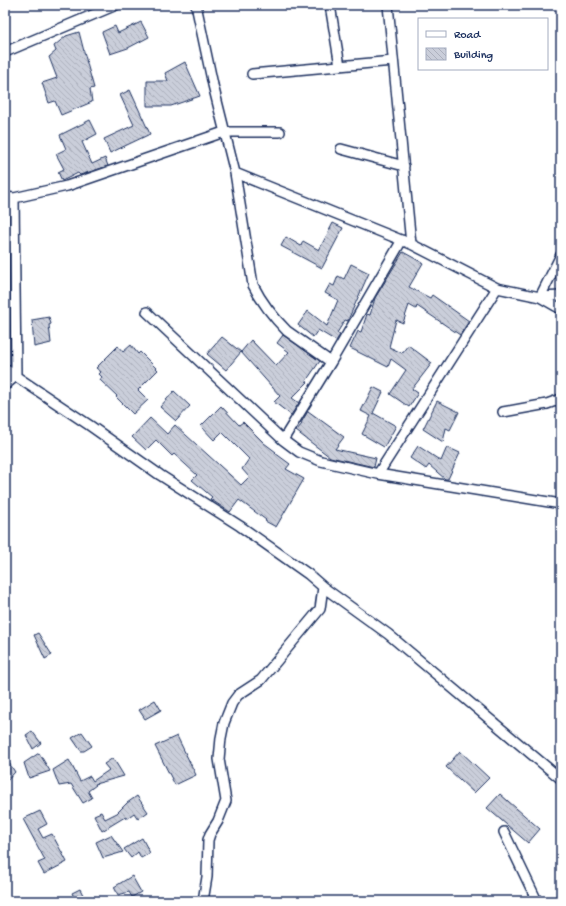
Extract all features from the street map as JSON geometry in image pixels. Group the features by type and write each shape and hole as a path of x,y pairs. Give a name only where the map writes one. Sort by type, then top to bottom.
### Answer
{"street":[{"path":"5,52 116,5"},
{"path":"196,5 213,85 235,173 251,276 257,292 287,331 332,362"},
{"path":"330,5 340,66"},
{"path":"388,5 411,244"},
{"path":"252,74 393,61"},
{"path":"16,376 9,198 67,186 224,132 280,132"},
{"path":"341,149 404,166"},
{"path":"235,173 402,240 497,288 540,297 561,296"},
{"path":"283,440 332,362 402,240"},
{"path":"540,297 561,255"},
{"path":"378,474 497,288"},
{"path":"540,297 561,309"},
{"path":"147,312 283,440 299,452 321,461 378,474 561,504"},
{"path":"5,370 89,425 160,475 240,526 308,574 323,587 388,634 561,779"},
{"path":"5,385 16,376"},
{"path":"502,412 547,404 561,399"},
{"path":"203,901 207,877 208,840 226,801 220,759 221,738 224,723 235,698 243,691 261,680 320,609 323,587"},
{"path":"504,832 537,901"}],"building":[{"path":"141,22 149,37 128,48 110,54 102,32 115,26 118,33"},
{"path":"79,32 94,88 90,89 92,102 61,115 55,101 49,103 42,83 57,78 49,57 56,51 54,46 66,36"},
{"path":"185,62 200,96 171,106 147,106 147,81 168,81 165,73"},
{"path":"130,90 150,134 110,153 104,139 134,125 120,95"},
{"path":"90,120 97,134 82,142 92,164 105,158 108,166 80,175 78,173 62,181 58,172 64,169 56,154 66,149 60,135"},
{"path":"333,223 343,228 322,268 281,246 286,237 301,246 303,241 319,250"},
{"path":"403,252 423,263 409,287 430,298 432,295 469,321 460,335 417,306 416,309 409,305 403,323 396,320 389,347 402,353 408,345 432,363 412,389 418,393 409,407 390,394 406,370 391,359 388,367 350,348 358,331 361,332 367,314 370,315 375,298"},
{"path":"351,264 369,273 348,321 345,320 337,333 340,335 336,341 318,330 313,337 298,325 308,311 327,326 338,300 325,293 330,284 334,286 338,276 344,279"},
{"path":"49,317 51,324 49,325 51,343 34,347 32,320"},
{"path":"283,335 320,361 306,381 308,382 292,398 299,403 291,415 274,402 280,396 241,352 251,340 276,366 289,352 277,343"},
{"path":"222,337 241,352 226,370 207,354"},
{"path":"131,345 138,354 140,352 158,370 138,390 148,400 133,414 100,380 102,377 99,374 101,372 96,368 118,346 123,352"},
{"path":"373,387 383,392 373,413 396,426 384,447 362,434 371,416 361,411"},
{"path":"174,391 190,406 176,421 160,407"},
{"path":"437,401 459,412 450,430 446,428 443,442 423,429"},
{"path":"221,406 239,425 243,422 264,443 276,452 275,453 290,464 286,469 304,479 276,527 265,521 266,520 239,500 230,512 210,499 212,497 192,480 197,475 174,454 172,456 156,440 146,450 132,437 150,418 167,434 175,425 241,485 249,477 242,469 249,459 222,432 214,440 201,426"},
{"path":"308,411 344,437 335,449 376,458 374,467 330,457 296,431 302,424 301,423"},
{"path":"418,446 441,461 447,447 460,453 448,479 445,479 429,465 426,469 410,458"},
{"path":"38,633 52,655 45,659 34,635"},
{"path":"155,700 161,710 145,719 139,710"},
{"path":"32,731 41,743 33,749 26,735"},
{"path":"82,732 92,746 84,751 81,751 72,738"},
{"path":"177,736 196,775 175,785 155,746"},
{"path":"460,751 489,778 474,793 446,767"},
{"path":"39,753 50,771 29,778 24,763"},
{"path":"5,757 15,772 5,783"},
{"path":"113,758 124,776 95,784 96,785 88,791 92,798 83,803 71,784 59,786 53,770 69,760 80,781 90,776 93,781 109,770 104,764"},
{"path":"500,794 540,829 528,843 487,808"},
{"path":"137,796 148,812 138,819 134,813 126,819 125,817 102,831 94,815 101,812 105,819 117,813"},
{"path":"40,811 47,824 38,829 43,838 52,834 67,862 44,874 38,863 45,860 23,819"},
{"path":"111,835 123,852 103,858 96,842"},
{"path":"142,838 150,853 141,858 138,852 131,858 124,849"},
{"path":"132,876 141,892 132,897 129,892 118,895 114,887"},
{"path":"80,889 86,901 76,901 72,893"}]}
